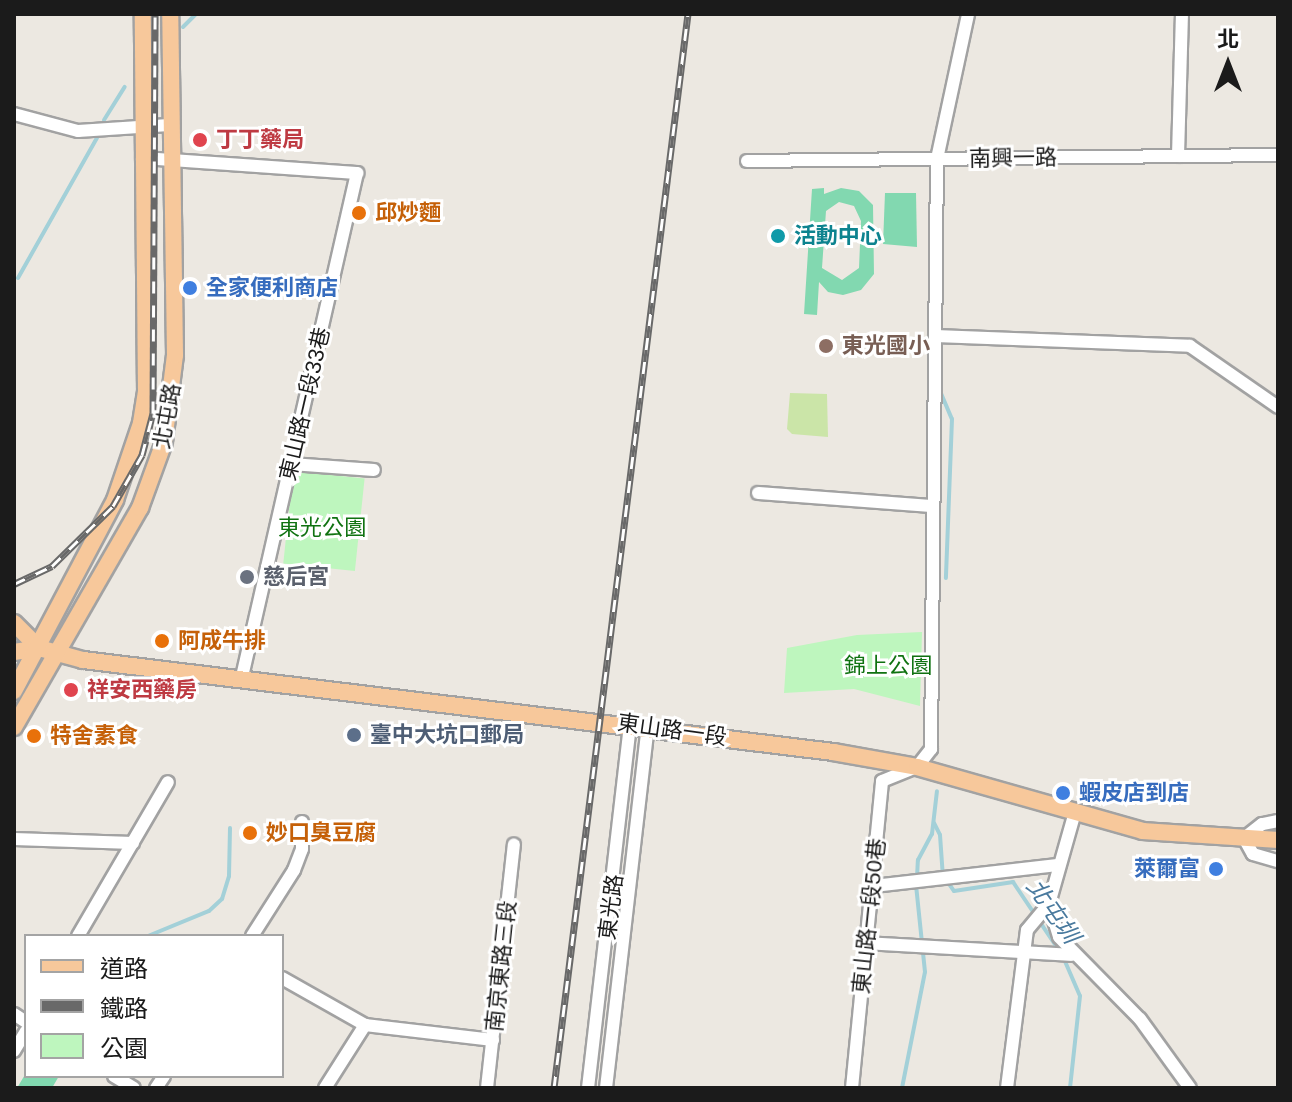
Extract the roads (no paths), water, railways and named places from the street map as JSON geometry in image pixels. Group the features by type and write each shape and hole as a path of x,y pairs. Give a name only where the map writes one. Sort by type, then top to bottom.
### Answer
{"main road":[{"name":"北屯路","path":"14,691 115,500 141,423 146,390 141,84 143,14"},
{"name":"北屯路","path":"14,727 140,508 167,431 175,340 167,68 170,14"},
{"path":"14,623 39,648"},
{"name":"東山路一段","path":"39,648 58,655 241,681 648,726 917,767 1143,831 1278,840"},
{"path":"14,652 39,648"}],"street":[{"path":"917,767 931,749 937,159 968,14"},
{"path":"1178,156 1182,14"},
{"path":"14,114 94,130 169,125"},
{"name":"南興一路","path":"747,161 1278,155"},
{"path":"142,158 169,157"},
{"name":"東山路一段33巷","path":"169,157 357,173 241,681"},
{"path":"935,336 1190,346 1278,407"},
{"path":"291,464 374,470"},
{"path":"758,493 932,506"},
{"name":"東光路","path":"588,1088 630,725"},
{"name":"東光路","path":"606,1088 648,726"},
{"name":"東山路一段50巷","path":"852,1088 882,781 917,767"},
{"path":"79,934 168,782"},
{"path":"1075,812 1056,865 1049,904 1059,937 1072,955 1140,1019 1190,1088"},
{"path":"1278,821 1262,824 1244,838 1253,854 1278,861"},
{"path":"253,934 287,874 294,870 302,849 302,822"},
{"path":"14,839 133,843"},
{"name":"南京東路三段","path":"487,1088 514,844"},
{"path":"873,886 1056,865"},
{"path":"1007,1088 1024,953 1033,917 1049,904"},
{"path":"866,943 1072,955"},
{"path":"284,979 365,1025 493,1040"},
{"path":"325,1088 365,1025"}],"waterway":[{"path":"183,27 196,14"},
{"path":"104,120 125,87"},
{"path":"18,278 97,138"},
{"path":"940,391 952,419 946,578"},
{"name":"北屯圳","path":"917,877 918,860 932,834 937,791"},
{"name":"北屯圳","path":"934,823 940,835 943,874"},
{"path":"153,934 209,911 222,899 229,876 230,828"},
{"name":"北屯圳","path":"947,881 954,891 1013,882 1060,952"},
{"name":"北屯圳","path":"902,1088 925,972 916,885"},
{"name":"北屯圳","path":"1064,959 1080,996 1070,1088"}],"railway":[{"path":"14,584 52,566 113,506 142,455 153,413 155,14"},
{"path":"554,1088 688,14"}],"place":[{"name":"丁丁藥局","path":"200,140"},
{"name":"邱炒麵","path":"359,213"},
{"name":"活動中心","path":"778,236"},
{"name":"全家便利商店","path":"190,288"},
{"name":"東光國小","path":"826,346"},
{"name":"慈后宮","path":"247,577"},
{"name":"阿成牛排","path":"162,641"},
{"name":"祥安西藥房","path":"71,690"},
{"name":"臺中大坑口郵局","path":"354,735"},
{"name":"特舍素食","path":"34,736"},
{"name":"蝦皮店到店","path":"1063,793"},
{"name":"妙口臭豆腐","path":"250,833"},
{"name":"萊爾富","path":"1216,869"}],"park label":[{"name":"東光公園","path":"322,528"},
{"name":"錦上公園","path":"888,666"}]}
